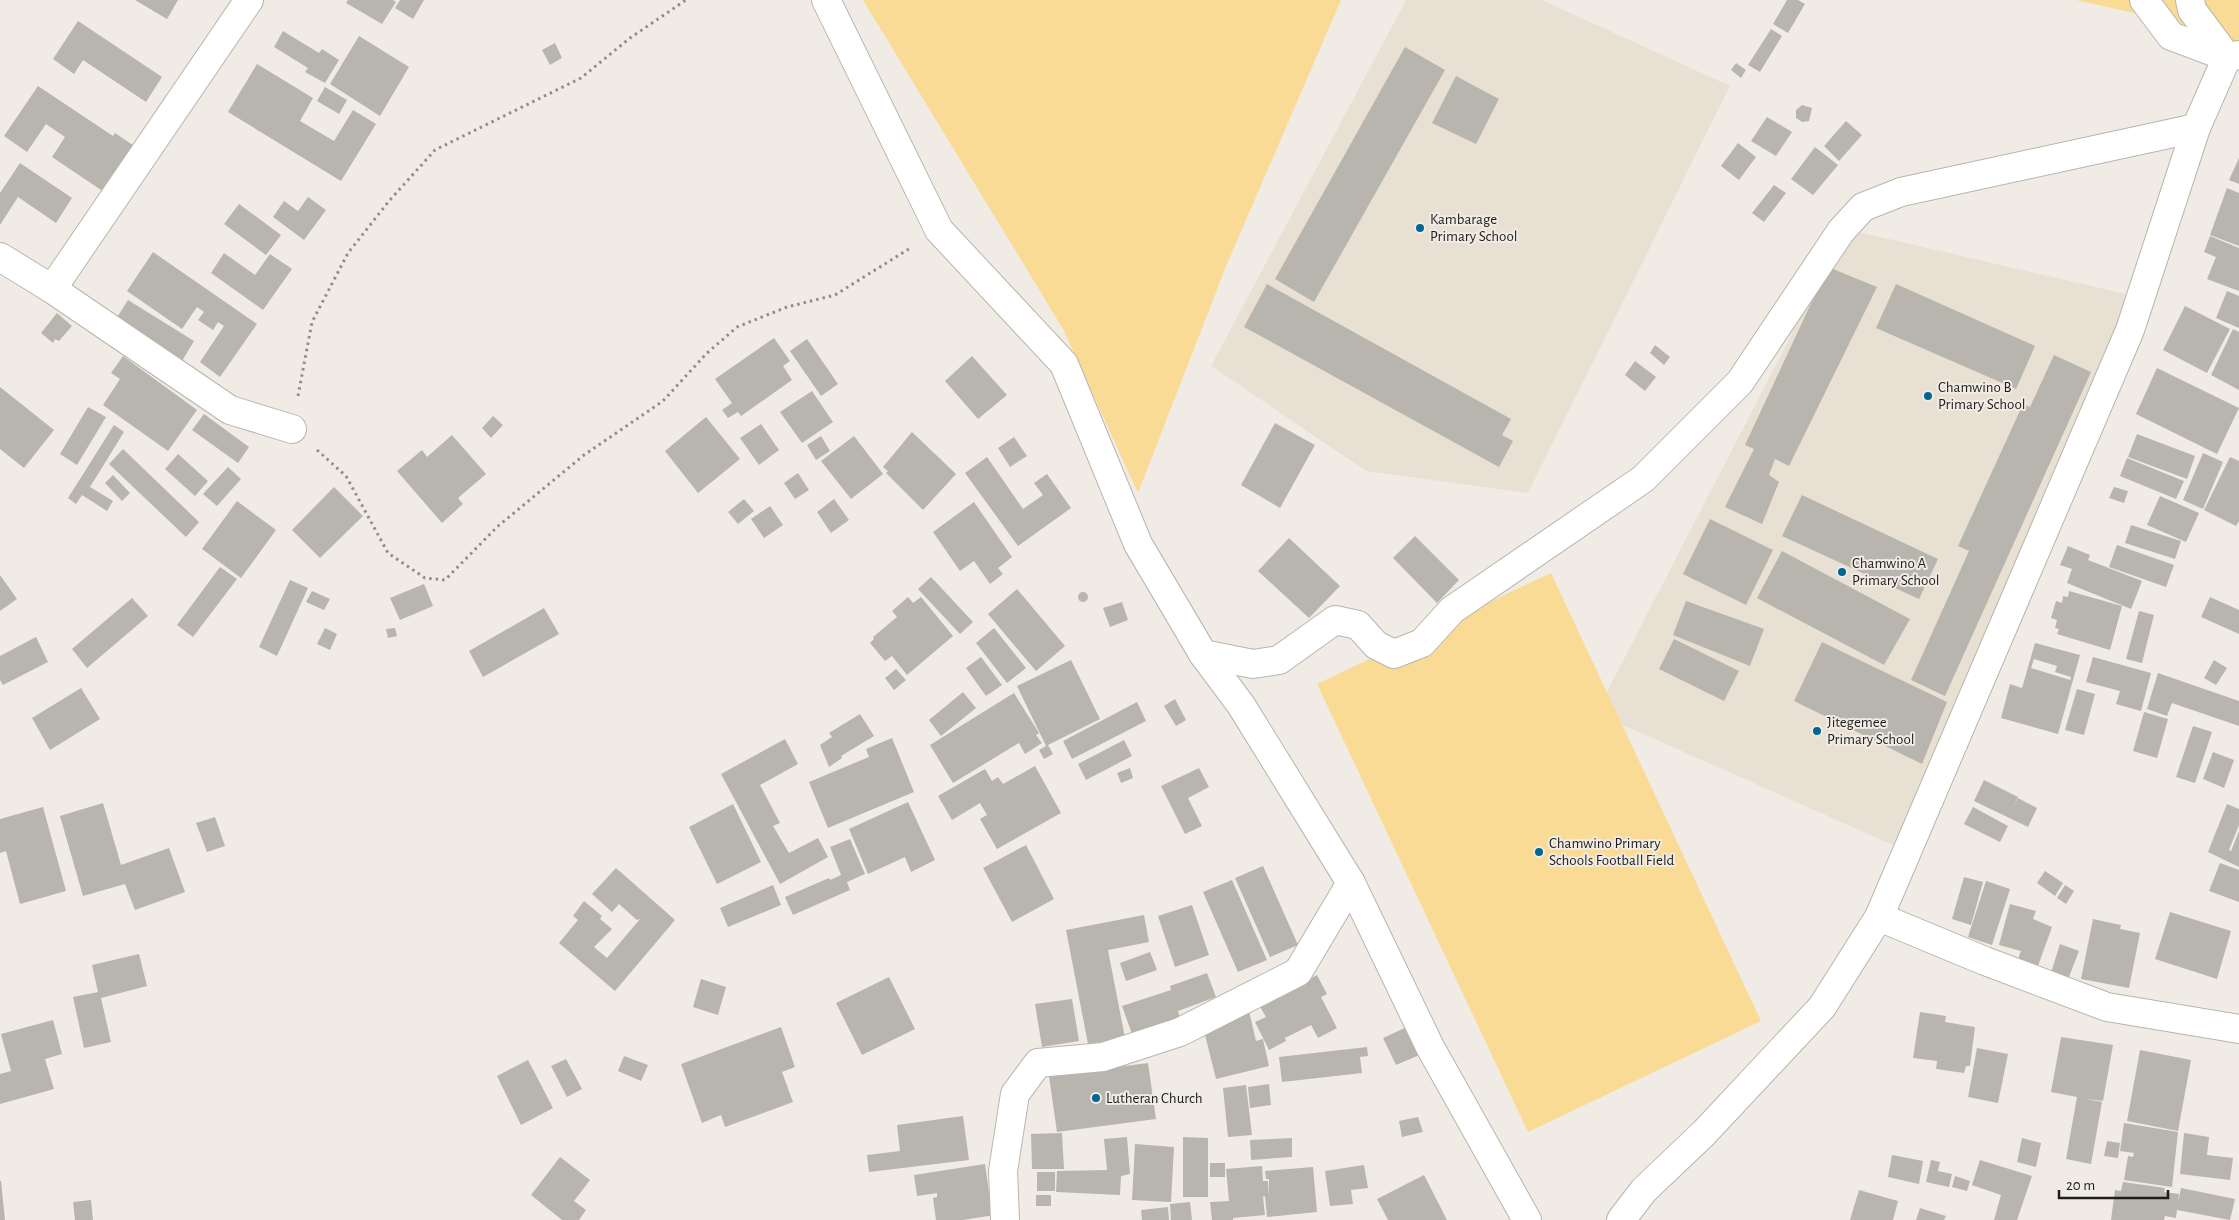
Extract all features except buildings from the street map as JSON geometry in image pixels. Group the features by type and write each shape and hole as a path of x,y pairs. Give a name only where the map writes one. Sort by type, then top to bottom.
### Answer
{"street":[{"path":"52,289 249,0"},
{"path":"826,0 939,230 1064,364 1138,544 1203,654 1241,705 1351,883 1430,1047 1527,1220"},
{"path":"2144,0 2171,36 2233,56"},
{"path":"2190,0 2192,10 2233,56"},
{"path":"1621,1220 1644,1190 1704,1133 1822,1007 1879,917 2130,330 2196,128 2233,56"},
{"path":"1203,654 1253,664 1279,660 1335,620 1358,625 1376,645 1394,654 1422,643 1452,610 1643,479 1740,382 1842,231 1863,207 1901,192 2196,128"},
{"path":"0,257 52,289 230,410 292,429"},
{"path":"1005,1220 1002,1171 1015,1094 1038,1063 1103,1056 1180,1032 1298,972 1351,883"},
{"path":"1879,917 1985,961 2107,1007 2239,1029"}],"path":[{"path":"686,0 630,38 581,78 435,150 389,201 348,253 312,322 292,429 346,476 388,553 425,578 445,580 497,527 584,455 663,401 706,354 737,327 787,307 835,295 939,230"}],"shaded area":[{"path":"863,0 1341,0 1227,264 1138,493 1063,329"},
{"path":"1406,0 1542,0 1730,86 1528,493 1366,471 1211,366"},
{"path":"2076,0 2239,0 2239,52 2201,28"},
{"path":"1846,229 2130,295 1904,850 1596,713"},
{"name":"Chamwino Primary Schools Football Field","path":"1551,573 1761,1021 1528,1132 1317,684"}],"place":[{"name":"Kambarage Primary School","path":"1420,228"},
{"name":"Chamwino B Primary School","path":"1928,396"},
{"name":"Chamwino A Primary School","path":"1842,572"},
{"name":"Jitegemee Primary School","path":"1817,731"},
{"name":"Chamwino Primary Schools Football Field","path":"1539,852"},
{"name":"Lutheran Church","path":"1096,1098"}]}
